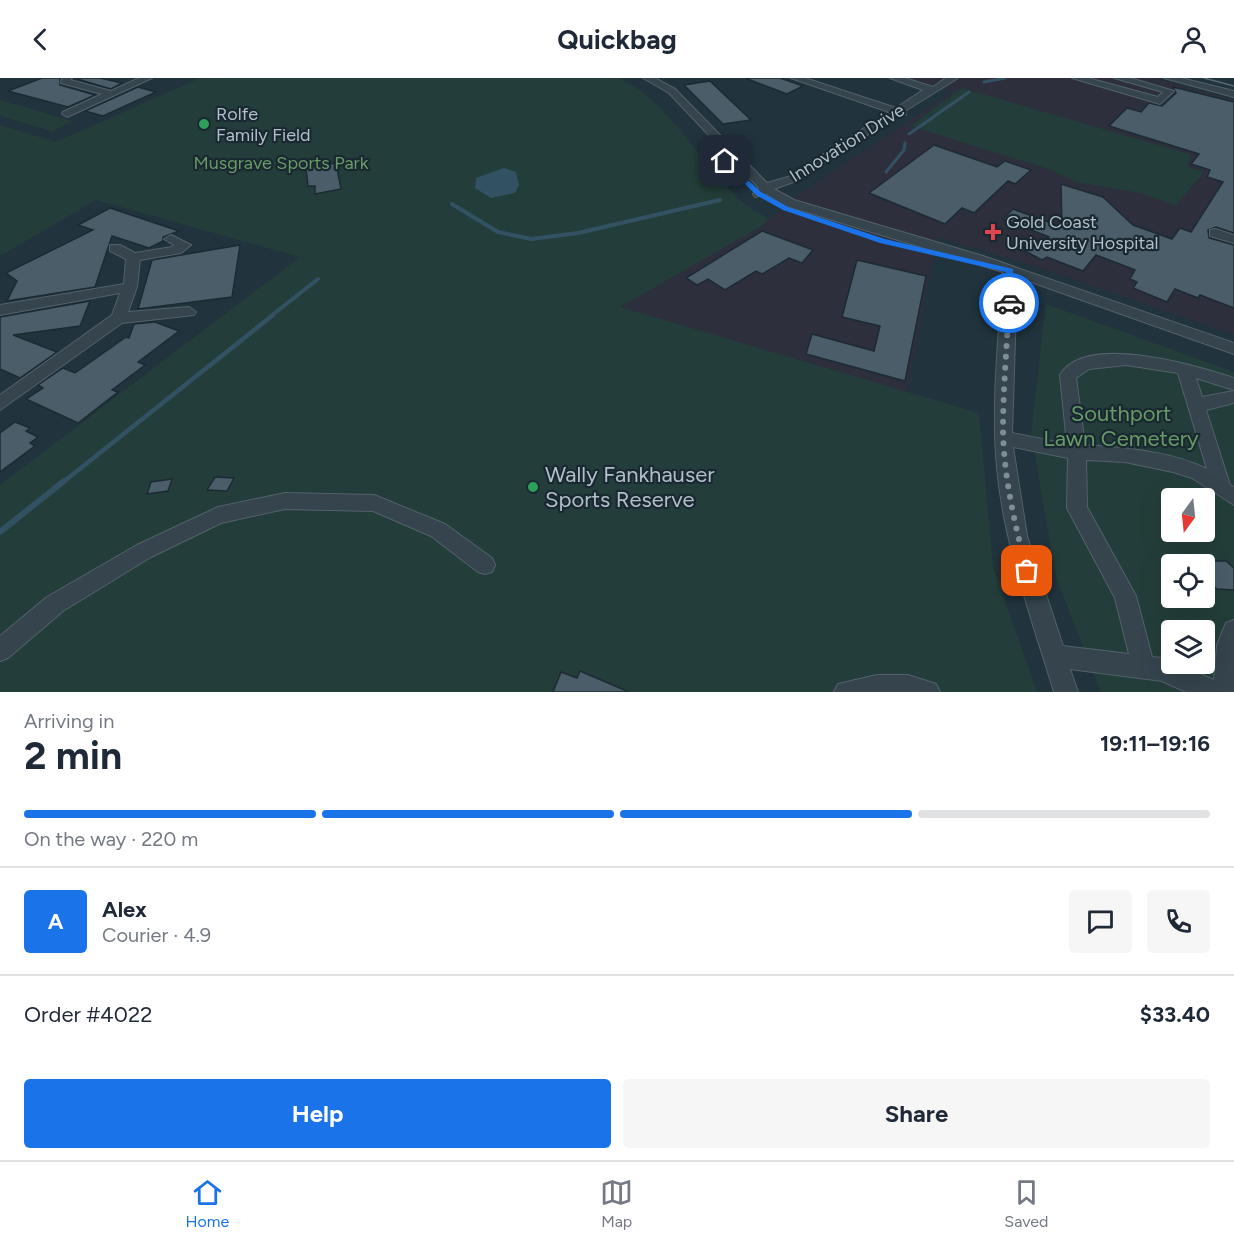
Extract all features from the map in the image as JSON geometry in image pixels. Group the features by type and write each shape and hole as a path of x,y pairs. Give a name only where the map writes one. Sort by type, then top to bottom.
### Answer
{"street":[{"path":"67,78 64,81 112,94"},
{"path":"125,78 143,80"},
{"path":"640,78 659,85 672,78"},
{"path":"648,78 659,85 767,194 809,218 883,241 1010,271 1234,349"},
{"path":"796,78 901,113"},
{"path":"895,78 934,90"},
{"name":"Innovation Drive","path":"767,194 822,171 901,113 933,96 934,90 953,78"},
{"path":"1082,79 1106,78"},
{"path":"1082,79 1160,100 1169,91 1119,78"},
{"path":"1169,78 1234,93"},
{"path":"1185,79 1234,93"},
{"path":"67,114 143,80"},
{"path":"55,110 79,117"},
{"path":"1215,233 1234,239"},
{"path":"115,248 133,257 176,249 184,245 171,238"},
{"path":"118,318 130,288 134,270 133,257"},
{"path":"1010,271 1004,438 1017,536 1066,692"},
{"path":"0,310 130,288"},
{"path":"0,404 118,318 189,312"},
{"path":"1143,666 1125,596 1077,508 1073,492 1077,452 1067,389 1068,375 1076,368 1092,361 1110,359 1141,361 1185,369 1234,384"},
{"path":"1185,369 1196,407 1228,493"},
{"path":"1196,407 1209,401 1234,397"},
{"path":"1004,438 1077,452 1146,458 1198,473 1228,493"},
{"path":"0,650 55,604 144,551 218,515 285,501 374,503 438,530 485,565"},
{"path":"1225,692 1226,663 1230,638 1234,631"},
{"path":"1054,656 1163,670 1213,692"},
{"path":"846,692 880,686 913,686 928,692"}],"shaded area":[{"name":"Gold Coast University Hospital","path":"909,78 1155,78 1234,100 1234,335 1050,271 937,237 907,392 619,307 760,227 798,195 952,92"},
{"path":"504,168 516,172 519,185 515,193 491,198 475,188 476,178"}],"green space":[{"name":"Wally Fankhauser Sports Reserve","path":"200,78 617,78 635,87 669,117 729,189 748,206 769,219 760,227 620,307 979,413 993,567 1037,692 0,692 0,485 300,257 96,200 0,256 0,125 56,142"},
{"path":"962,88 1192,155 1186,166 1204,172 1176,205 1140,193 1076,182 1049,169 910,126"},
{"path":"0,100 72,121 52,131 0,116"},
{"name":"Southport Lawn Cemetery","path":"1046,304 1234,372 1234,692 1101,692 1056,577 1031,433"}],"building":[{"path":"42,78 60,78 60,85 95,95 68,107 8,91"},
{"path":"74,78 100,78 122,83 111,89"},
{"path":"745,78 780,78 803,86 787,94"},
{"path":"710,81 751,120 723,124 684,85"},
{"path":"138,87 156,92 103,116 85,111"},
{"path":"1173,87 1234,102 1234,233 1216,227 1208,230 1209,238 1234,245 1234,308 1200,295 1198,298 1175,289 1167,302 1133,288 1137,282 1130,279 1135,270 1096,255 1083,271 1047,257 1042,260 1025,251 1049,237 1003,219 1013,209 1062,227 1061,184 1103,197 1133,225 1172,239 1180,228 1191,232 1223,182 1207,177 1210,170 1191,164 1199,154 1109,126 1127,108 1141,112 1149,103 1162,106 1176,93"},
{"path":"934,145 997,167 1005,161 1031,170 1015,184 1008,181 974,213 962,208 945,224 869,193"},
{"path":"336,163 341,189 315,194 315,186 308,186 306,168"},
{"path":"110,208 179,231 163,237 163,241 149,248 112,236 95,287 7,301 17,281 6,273 93,230 78,225"},
{"path":"762,231 813,250 802,263 789,258 762,274 756,271 725,290 708,279 697,285 686,278"},
{"path":"240,245 232,297 138,309 152,260"},
{"path":"857,260 926,276 905,381 806,354 812,334 874,351 880,326 842,317"},
{"path":"90,301 80,326 13,335 57,352 20,378 0,369 0,317"},
{"path":"155,322 179,331 138,362 145,365 112,390 118,392 78,423 26,399 43,388 38,385 63,368 75,373 126,337 129,338 134,324"},
{"path":"15,422 30,428 26,431 38,437 30,443 35,446 0,472 0,433"},
{"path":"215,477 234,478 227,491 207,490"},
{"path":"172,479 168,491 147,494 151,482"},
{"path":"1215,561 1226,561 1234,568 1234,590 1215,587"},
{"path":"580,671 629,692 553,692 561,672 577,678"}],"waterway":[{"path":"984,82 1005,78"},
{"path":"909,134 969,92"},
{"path":"886,172 904,150 905,143"},
{"path":"452,204 498,232 531,239 578,233 720,200"},
{"path":"271,316 318,279"},
{"path":"62,483 273,315"},
{"path":"0,532 64,481"}],"tram line":[{"path":"1204,78 1234,86"}],"way so far":[{"path":"1009,303 1003,432 1006,470 1017,536 1027,571"}],"place":[{"name":"Rolfe Family Field","path":"204,124"},
{"name":"Gold Coast University Hospital","path":"993,232"},
{"name":"Wally Fankhauser Sports Reserve","path":"533,487"}],"route":[{"path":"725,161 758,194 809,218 883,241 1010,271 1009,303"}],"park label":[{"name":"Musgrave Sports Park","path":"281,163"}]}
